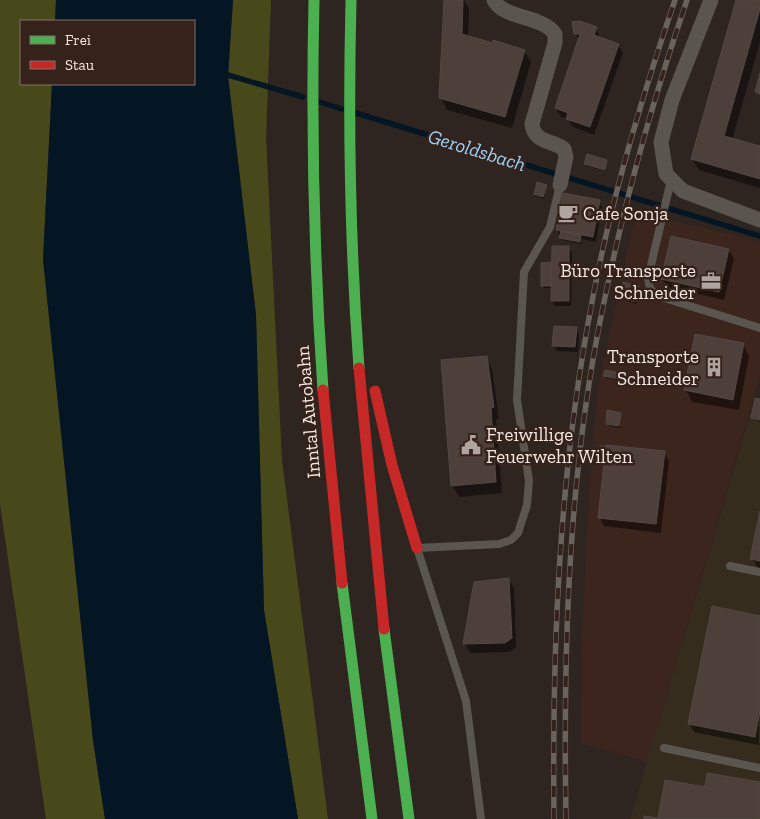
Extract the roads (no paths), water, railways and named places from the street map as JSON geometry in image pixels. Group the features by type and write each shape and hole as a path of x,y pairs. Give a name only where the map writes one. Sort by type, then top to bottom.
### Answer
{"highway":[{"name":"Inntal Autobahn","path":"314,0 311,62 312,221 322,380 341,587 372,819"},
{"path":"351,0 348,67 348,135 357,346 379,584 409,819"},
{"path":"357,346 376,394 392,465 417,548"}],"street":[{"path":"494,0 502,9 546,25 555,34 555,43 532,124 534,133 539,138 564,149 564,170 560,185"},
{"path":"711,0 672,100 661,142 666,174 683,191 760,220"}],"lane":[{"path":"671,180 648,278 650,289 661,296 760,328"},
{"path":"481,819 466,701 417,548 499,544 511,540 522,526 527,505 529,480 518,400 524,272 550,227 560,185"},
{"path":"730,566 760,572"},
{"path":"664,748 760,768"}],"water":[{"path":"56,0 233,0 228,76 256,315 264,610 298,819 105,819 93,740 43,259 52,85 195,85 195,20 55,20"}],"waterway":[{"name":"Geroldsbach","path":"221,73 303,97"},
{"name":"Geroldsbach","path":"320,102 342,109"},
{"name":"Geroldsbach","path":"356,113 760,236"}],"railway":[{"path":"554,819 556,624 565,495 581,366 608,225 650,74 675,0"},
{"path":"566,819 567,625 570,560 582,430 592,366 612,264 651,112 687,0"}],"place":[{"name":"Cafe Sonja","path":"568,213"},
{"name":"Büro Transporte Schneider","path":"711,281"},
{"name":"Transporte Schneider","path":"714,367"},
{"name":"Freiwillige Feuerwehr Wilten","path":"471,445"}]}
